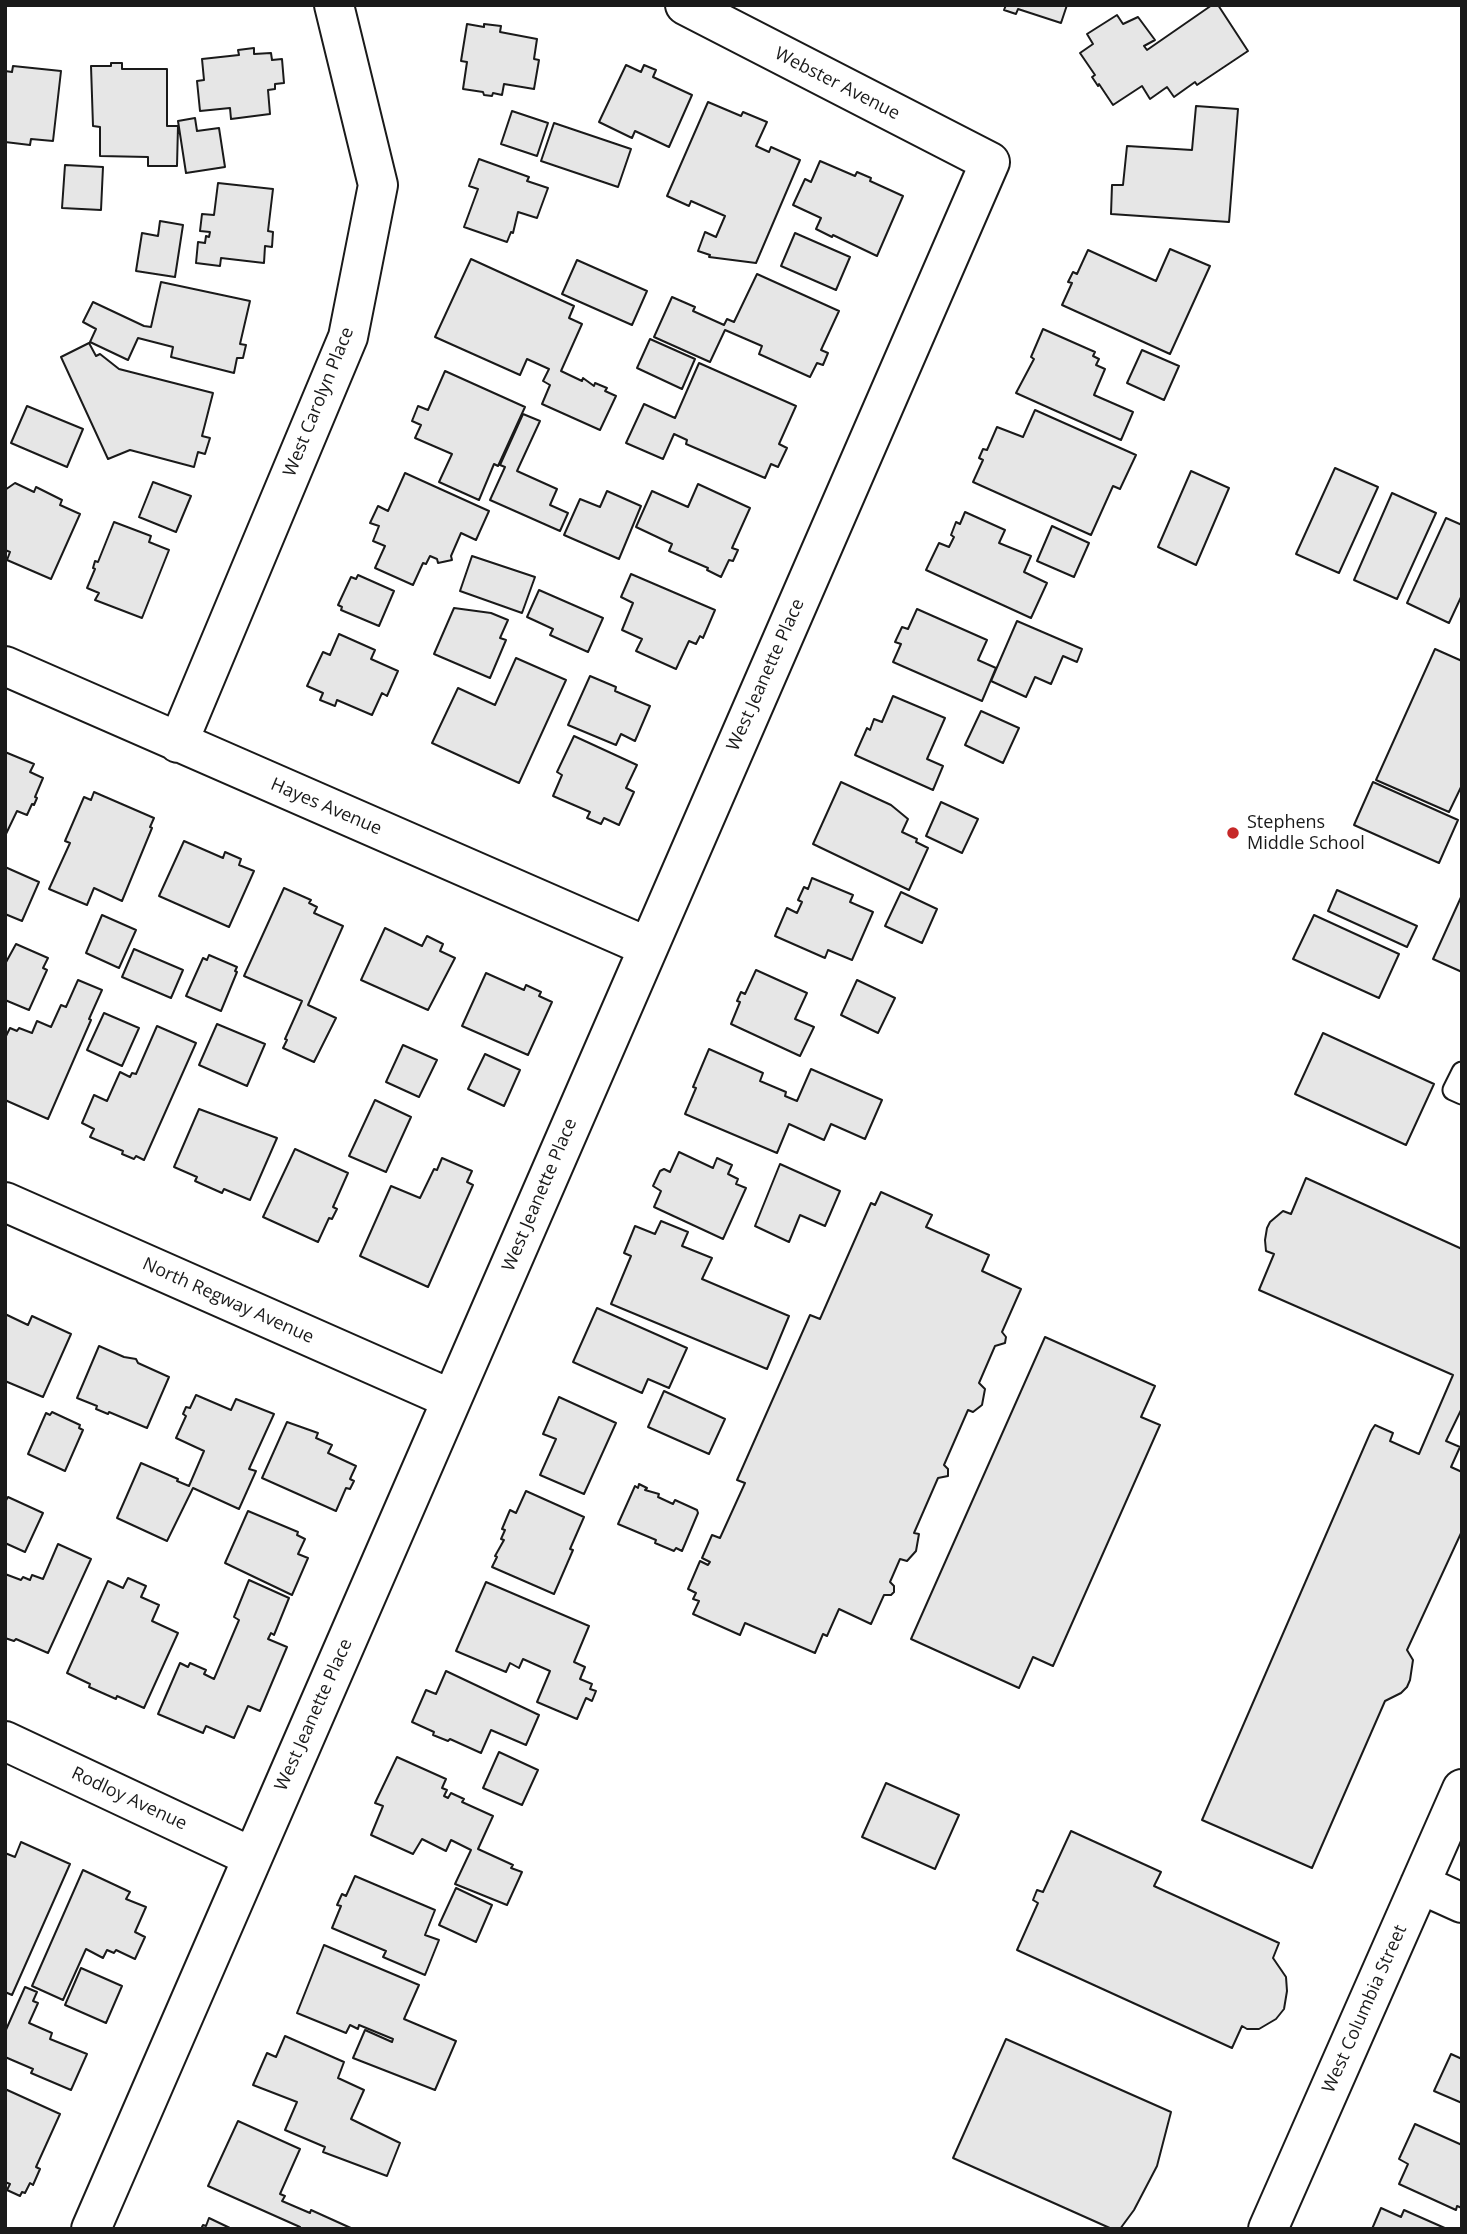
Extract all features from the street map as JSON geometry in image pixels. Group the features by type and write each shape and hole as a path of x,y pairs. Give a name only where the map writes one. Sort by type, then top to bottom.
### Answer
{"street":[{"name":"West Carolyn Place","path":"178,743 348,337 378,185 334,5"},
{"name":"Webster Avenue","path":"685,5 990,162"},
{"name":"West Jeanette Place","path":"91,2229 990,162"},
{"name":"Hayes Avenue","path":"5,666 648,947"},
{"name":"North Regway Avenue","path":"5,1202 451,1399"},
{"name":"Rodloy Avenue","path":"5,1741 252,1857"},
{"name":"West Columbia Street","path":"1268,2229 1462,1789"},
{"path":"1420,1884 1462,1903"}],"lane":[{"path":"1462,1072 1453,1090 1462,1094"}],"building":[{"path":"1006,5 1067,5 1061,23 1018,9 1016,14 1004,10"},
{"path":"1212,5 1218,5 1248,51 1174,97 1167,87 1150,99 1142,86 1113,105 1092,77 1095,75 1080,53 1093,44 1087,34 1117,15 1123,24 1138,17 1155,40 1144,46 1147,50"},
{"path":"467,24 501,26 500,32 537,39 534,59 539,60 534,89 504,84 502,95 493,93 492,96 463,89 467,62 461,61"},
{"path":"254,48 254,54 271,53 272,60 282,59 284,83 275,84 275,89 268,90 270,114 231,119 230,108 200,111 197,81 204,80 202,59 239,55 238,50"},
{"path":"111,63 122,63 122,69 167,69 167,126 178,126 177,166 148,166 148,157 100,156 100,127 93,126 91,66 111,66"},
{"path":"626,65 641,72 644,65 656,70 653,77 692,95 669,147 635,131 632,138 599,122"},
{"path":"13,66 61,71 53,141 31,139 30,145 5,142 5,71 12,72"},
{"path":"708,102 741,116 743,112 767,122 756,146 769,152 771,147 800,160 756,263 709,257 710,255 698,251 705,232 716,237 725,216 691,201 689,206 667,196"},
{"path":"1196,106 1238,109 1229,222 1111,214 1112,185 1123,185 1127,146 1192,150"},
{"path":"512,111 548,123 537,156 501,144"},
{"path":"195,118 197,131 219,128 225,167 186,173 178,121"},
{"path":"554,123 631,149 618,187 541,161"},
{"path":"479,159 529,177 527,181 548,188 537,218 518,212 513,233 511,232 507,242 464,227 478,189 469,186"},
{"path":"820,161 855,176 857,172 903,196 877,256 816,229 821,218 793,205 805,179 811,182"},
{"path":"65,165 103,167 101,210 62,208"},
{"path":"218,183 273,189 268,231 273,232 272,247 265,246 264,263 221,258 220,266 196,263 198,242 205,243 210,232 200,231 202,214 214,215"},
{"path":"160,221 183,225 175,277 136,271 142,233 158,236"},
{"path":"795,233 850,257 836,290 781,266"},
{"path":"1170,249 1210,266 1170,354 1062,305 1072,283 1068,282 1073,272 1077,274 1088,250 1156,281"},
{"path":"471,259 574,306 569,318 582,324 561,371 582,381 583,378 594,386 595,383 607,388 605,391 616,396 600,430 542,404 550,385 543,381 549,369 527,359 520,375 435,337"},
{"path":"577,260 647,291 632,325 562,294"},
{"path":"757,274 839,311 821,350 828,353 823,365 817,363 810,377 759,354 762,346 725,330 710,362 654,337 672,297 695,307 693,311 724,325 727,319 734,322"},
{"path":"161,282 250,301 240,344 246,345 243,358 237,358 234,373 171,357 173,347 138,338 128,360 90,342 96,329 83,322 93,302 151,327"},
{"path":"1043,329 1095,352 1093,356 1099,359 1096,365 1105,369 1094,395 1133,412 1121,440 1016,393 1034,359 1031,357"},
{"path":"650,339 695,359 682,389 637,368"},
{"path":"89,343 96,356 100,354 119,369 213,393 202,436 210,438 205,454 198,452 194,467 130,450 108,459 61,357"},
{"path":"1142,350 1179,366 1164,400 1127,383"},
{"path":"699,363 796,406 779,444 787,448 778,467 771,464 765,478 686,444 687,440 674,434 663,459 626,443 644,404 675,418"},
{"path":"445,371 525,407 498,466 494,464 479,500 439,482 452,454 415,438 421,425 412,421 418,406 428,410"},
{"path":"27,406 83,429 67,467 11,443"},
{"path":"1035,410 1136,455 1120,489 1113,486 1091,535 973,482 983,460 979,458 983,449 987,450 997,427 1023,437"},
{"path":"523,414 540,421 517,471 557,489 550,505 568,513 560,531 490,500 505,467 500,465"},
{"path":"1335,468 1378,487 1339,573 1296,554"},
{"path":"1191,471 1229,488 1196,565 1158,547"},
{"path":"405,473 489,511 476,540 461,533 451,556 452,560 438,563 437,559 430,556 426,564 423,563 413,585 375,568 385,546 373,541 379,526 370,523 378,506 388,511"},
{"path":"153,482 191,496 176,532 139,517"},
{"path":"15,483 34,492 36,487 62,500 60,505 80,514 51,579 7,560 10,552 5,550 5,490"},
{"path":"698,484 750,508 732,548 738,550 733,561 729,560 721,577 707,570 708,568 669,551 672,544 636,527 652,491 688,507"},
{"path":"607,491 641,506 619,559 564,535 580,499 600,507"},
{"path":"1392,493 1436,513 1397,599 1354,580"},
{"path":"965,512 1005,530 999,543 1031,556 1024,572 1047,583 1031,618 926,570 939,543 949,547 954,537 951,535 956,522 960,524"},
{"path":"1446,518 1462,525 1462,595 1449,623 1407,603"},
{"path":"114,522 151,536 149,542 169,550 142,618 95,600 99,593 87,588 95,569 95,561 98,562"},
{"path":"1052,526 1089,543 1074,577 1037,561"},
{"path":"472,556 535,577 522,613 460,591"},
{"path":"631,574 715,610 703,638 700,636 696,644 689,641 676,669 636,651 642,639 622,630 633,603 621,597"},
{"path":"358,575 394,591 379,626 341,610 342,607 338,605 351,577 356,579"},
{"path":"539,590 603,618 588,652 550,635 553,629 527,617"},
{"path":"454,608 491,613 508,620 500,638 506,640 490,678 434,654"},
{"path":"917,609 987,640 978,660 996,668 982,701 893,662 901,644 895,642 902,627 908,629"},
{"path":"1017,621 1082,649 1077,662 1063,656 1051,684 1035,677 1026,697 991,681"},
{"path":"339,634 375,650 371,659 398,671 387,696 382,693 372,715 337,700 335,706 320,700 323,693 307,686 323,652 330,655"},
{"path":"1435,649 1462,661 1462,785 1449,812 1376,780"},
{"path":"516,658 566,680 519,783 432,743 458,688 495,705"},
{"path":"590,676 616,687 615,691 650,706 635,741 621,734 616,745 568,725"},
{"path":"893,696 945,718 927,759 943,766 933,790 855,755 874,719 882,722"},
{"path":"981,711 1019,728 1003,763 965,745"},
{"path":"574,736 637,765 626,788 634,792 619,825 604,818 601,824 587,818 590,812 553,796 562,775 557,772"},
{"path":"5,752 34,764 30,772 43,778 34,805 32,804 27,815 17,811 5,836"},
{"path":"841,782 891,805 908,819 902,832 928,848 909,890 813,844"},
{"path":"1373,782 1458,820 1439,863 1354,825"},
{"path":"94,792 154,818 122,901 94,888 87,905 49,889 70,843 65,841 84,797 91,800"},
{"path":"941,802 978,819 962,853 926,836"},
{"path":"184,841 223,858 225,852 241,859 239,865 254,871 229,927 159,896"},
{"path":"5,867 39,882 22,921 5,914"},
{"path":"812,878 853,895 850,902 873,912 852,960 828,950 825,958 775,936 787,908 797,913 802,902 798,900 804,887 808,889"},
{"path":"284,888 311,900 309,903 317,907 314,913 343,926 308,1005 336,1018 314,1062 283,1048 302,1001 244,976"},
{"path":"1337,890 1417,926 1407,947 1328,911"},
{"path":"901,892 937,909 922,943 885,926"},
{"path":"1462,895 1462,972 1433,959"},
{"path":"102,915 136,930 119,968 86,953"},
{"path":"1314,915 1399,954 1379,998 1293,959"},
{"path":"385,928 422,946 427,936 443,944 440,951 455,958 428,1010 361,980"},
{"path":"16,944 48,958 43,968 47,970 29,1010 5,1000 5,964"},
{"path":"134,949 183,970 171,998 122,977"},
{"path":"209,955 237,967 221,1011 186,996 203,958 207,960"},
{"path":"756,970 807,993 795,1019 814,1027 800,1056 731,1024 741,992 745,994"},
{"path":"486,973 524,990 526,985 541,992 539,996 552,1002 528,1055 462,1026"},
{"path":"78,980 102,990 48,1119 5,1100 5,1038 10,1028 32,1033 37,1021 51,1027 61,1005 66,1007"},
{"path":"857,980 895,998 878,1033 841,1015"},
{"path":"104,1013 139,1028 122,1066 87,1050"},
{"path":"217,1024 265,1044 247,1086 199,1065"},
{"path":"157,1026 196,1043 144,1160 136,1156 134,1159 122,1154 123,1151 90,1137 94,1129 82,1123 94,1095 107,1101 120,1072 130,1077 132,1073 136,1074"},
{"path":"1323,1033 1434,1084 1406,1145 1295,1094"},
{"path":"403,1045 437,1060 419,1097 386,1082"},
{"path":"709,1049 763,1073 760,1081 786,1092 785,1096 797,1101 811,1069 882,1100 865,1139 831,1124 824,1140 789,1124 777,1153 685,1114"},
{"path":"485,1054 520,1070 504,1106 468,1089"},
{"path":"375,1100 411,1117 386,1172 349,1156"},
{"path":"199,1109 277,1138 250,1200 224,1189 222,1193 195,1181 197,1177 174,1167"},
{"path":"295,1149 348,1173 333,1207 337,1209 332,1219 329,1218 318,1242 263,1217"},
{"path":"679,1152 713,1168 717,1158 732,1165 728,1174 738,1179 736,1184 746,1188 723,1239 654,1207 661,1191 653,1186 660,1171 664,1169 670,1172"},
{"path":"442,1158 472,1171 467,1182 473,1185 428,1287 360,1256 391,1186 420,1198"},
{"path":"780,1164 840,1191 825,1226 800,1215 789,1242 755,1226"},
{"path":"1306,1178 1462,1249 1462,1408 1446,1441 1460,1447 1451,1467 1462,1472 1462,1531 1407,1650 1413,1660 1407,1687 1385,1701 1312,1868 1202,1820 1371,1431 1375,1425 1393,1433 1390,1441 1419,1454 1453,1375 1259,1290 1274,1254 1266,1251 1267,1228 1283,1211 1291,1214"},
{"path":"881,1192 932,1215 926,1227 989,1255 982,1271 1021,1289 1002,1332 1006,1337 1005,1343 995,1346 979,1383 985,1389 982,1405 973,1412 968,1410 944,1465 948,1469 948,1476 938,1478 914,1533 919,1534 916,1551 907,1561 900,1559 890,1582 894,1586 894,1592 884,1595 871,1624 839,1609 827,1636 823,1634 815,1653 745,1623 740,1635 693,1614 699,1601 693,1599 696,1593 688,1589 700,1561 708,1565 710,1562 702,1558 712,1535 720,1538 745,1483 737,1480 810,1315 820,1319 871,1203 875,1205"},
{"path":"661,1221 688,1232 682,1246 712,1258 702,1279 789,1316 767,1369 611,1304 631,1256 624,1253 635,1226 655,1234"},
{"path":"597,1308 687,1348 669,1388 648,1379 642,1393 573,1362"},
{"path":"5,1314 28,1325 32,1316 71,1334 43,1397 5,1381"},
{"path":"1045,1337 1155,1386 1141,1417 1160,1425 1053,1666 1033,1657 1019,1688 911,1639"},
{"path":"99,1346 136,1359 138,1363 169,1377 147,1428 96,1409 97,1406 77,1398"},
{"path":"664,1391 725,1419 709,1454 648,1427"},
{"path":"196,1395 231,1410 236,1399 274,1414 249,1469 256,1471 239,1509 193,1488 167,1541 117,1518 141,1463 189,1486 204,1451 176,1438 186,1416 183,1414 186,1407 190,1408"},
{"path":"559,1397 616,1423 584,1494 540,1475 556,1439 543,1434"},
{"path":"52,1412 80,1425 79,1428 83,1430 65,1471 28,1454 46,1413 50,1415"},
{"path":"287,1422 318,1433 316,1438 332,1445 328,1453 356,1466 350,1479 354,1481 350,1489 346,1488 336,1511 262,1478"},
{"path":"639,1484 647,1488 645,1490 659,1494 658,1497 673,1504 675,1500 697,1510 682,1551 676,1548 674,1551 655,1543 656,1540 618,1524 635,1486 638,1488"},
{"path":"526,1491 584,1517 554,1594 492,1567 504,1540 501,1539 505,1530 502,1529 510,1510 516,1513"},
{"path":"8,1497 43,1513 25,1552 5,1543 5,1502"},
{"path":"248,1511 298,1532 297,1535 305,1539 298,1554 308,1558 292,1595 225,1563"},
{"path":"58,1544 91,1559 48,1653 16,1639 14,1641 5,1638 5,1574 21,1580 23,1577 30,1580 32,1575 43,1579"},
{"path":"128,1578 146,1586 141,1597 159,1605 152,1621 178,1633 144,1708 89,1687 90,1684 67,1673 108,1581 123,1588"},
{"path":"249,1580 289,1598 274,1635 271,1633 268,1639 287,1647 260,1711 248,1706 234,1738 206,1726 203,1733 158,1714 180,1663 188,1667 190,1663 206,1670 204,1674 214,1679 239,1620 234,1617"},
{"path":"486,1582 589,1626 574,1662 585,1667 580,1679 592,1684 590,1689 596,1691 592,1701 586,1698 577,1719 537,1702 550,1671 523,1659 519,1668 510,1663 506,1672 456,1651"},
{"path":"446,1671 539,1715 526,1745 491,1730 481,1753 450,1739 448,1741 433,1735 434,1732 412,1722 426,1690 436,1694"},
{"path":"499,1752 538,1770 522,1805 483,1788"},
{"path":"397,1757 446,1779 442,1788 447,1790 444,1796 448,1798 451,1793 464,1799 462,1802 493,1816 478,1849 522,1872 507,1905 455,1884 471,1850 451,1840 446,1851 422,1839 413,1854 371,1835 383,1806 375,1803"},
{"path":"886,1783 959,1815 935,1869 862,1837"},
{"path":"1071,1831 1161,1872 1154,1886 1279,1943 1273,1958 1286,1977 1287,1991 1284,2009 1276,2019 1259,2029 1242,2026 1232,2048 1017,1950 1038,1903 1033,1900 1037,1890 1043,1892"},
{"path":"21,1842 70,1864 12,1995 5,1992 5,1853 15,1857"},
{"path":"83,1870 130,1892 126,1899 146,1907 135,1932 145,1937 135,1959 116,1950 114,1953 107,1950 103,1958 86,1949 63,2000 32,1986"},
{"path":"355,1876 435,1910 425,1935 439,1940 425,1975 383,1957 386,1951 332,1928 341,1906 337,1905 342,1894 346,1896"},
{"path":"456,1888 492,1905 476,1942 439,1925"},
{"path":"324,1945 419,1985 404,2019 456,2041 435,2090 353,2058 365,2030 392,2042 393,2039 359,2025 358,2029 350,2025 346,2033 297,2013"},
{"path":"81,1968 122,1986 106,2023 65,2005"},
{"path":"25,1987 37,1992 33,2001 38,2003 29,2023 52,2033 50,2039 87,2054 71,2090 31,2073 33,2069 5,2057 5,2032"},
{"path":"285,2036 344,2062 338,2078 364,2090 351,2119 400,2143 387,2176 323,2152 325,2147 285,2130 297,2102 253,2085 267,2053 276,2057"},
{"path":"1006,2039 1171,2112 1157,2166 1134,2210 1120,2229 1112,2229 953,2158"},
{"path":"1451,2054 1462,2059 1462,2103 1434,2091"},
{"path":"5,2089 60,2114 36,2167 40,2169 33,2185 30,2183 25,2193 22,2192 20,2196 7,2190 10,2184 5,2182"},
{"path":"238,2121 300,2149 280,2194 285,2196 282,2201 310,2213 311,2210 353,2229 299,2229 300,2227 208,2186"},
{"path":"1415,2124 1462,2145 1462,2208 1457,2206 1456,2210 1399,2184 1408,2164 1399,2159"},
{"path":"1381,2208 1401,2217 1404,2210 1447,2229 1372,2229"},
{"path":"209,2218 232,2229 201,2229 203,2225 206,2226"}],"place":[{"name":"Stephens Middle School","path":"1233,833"}]}
